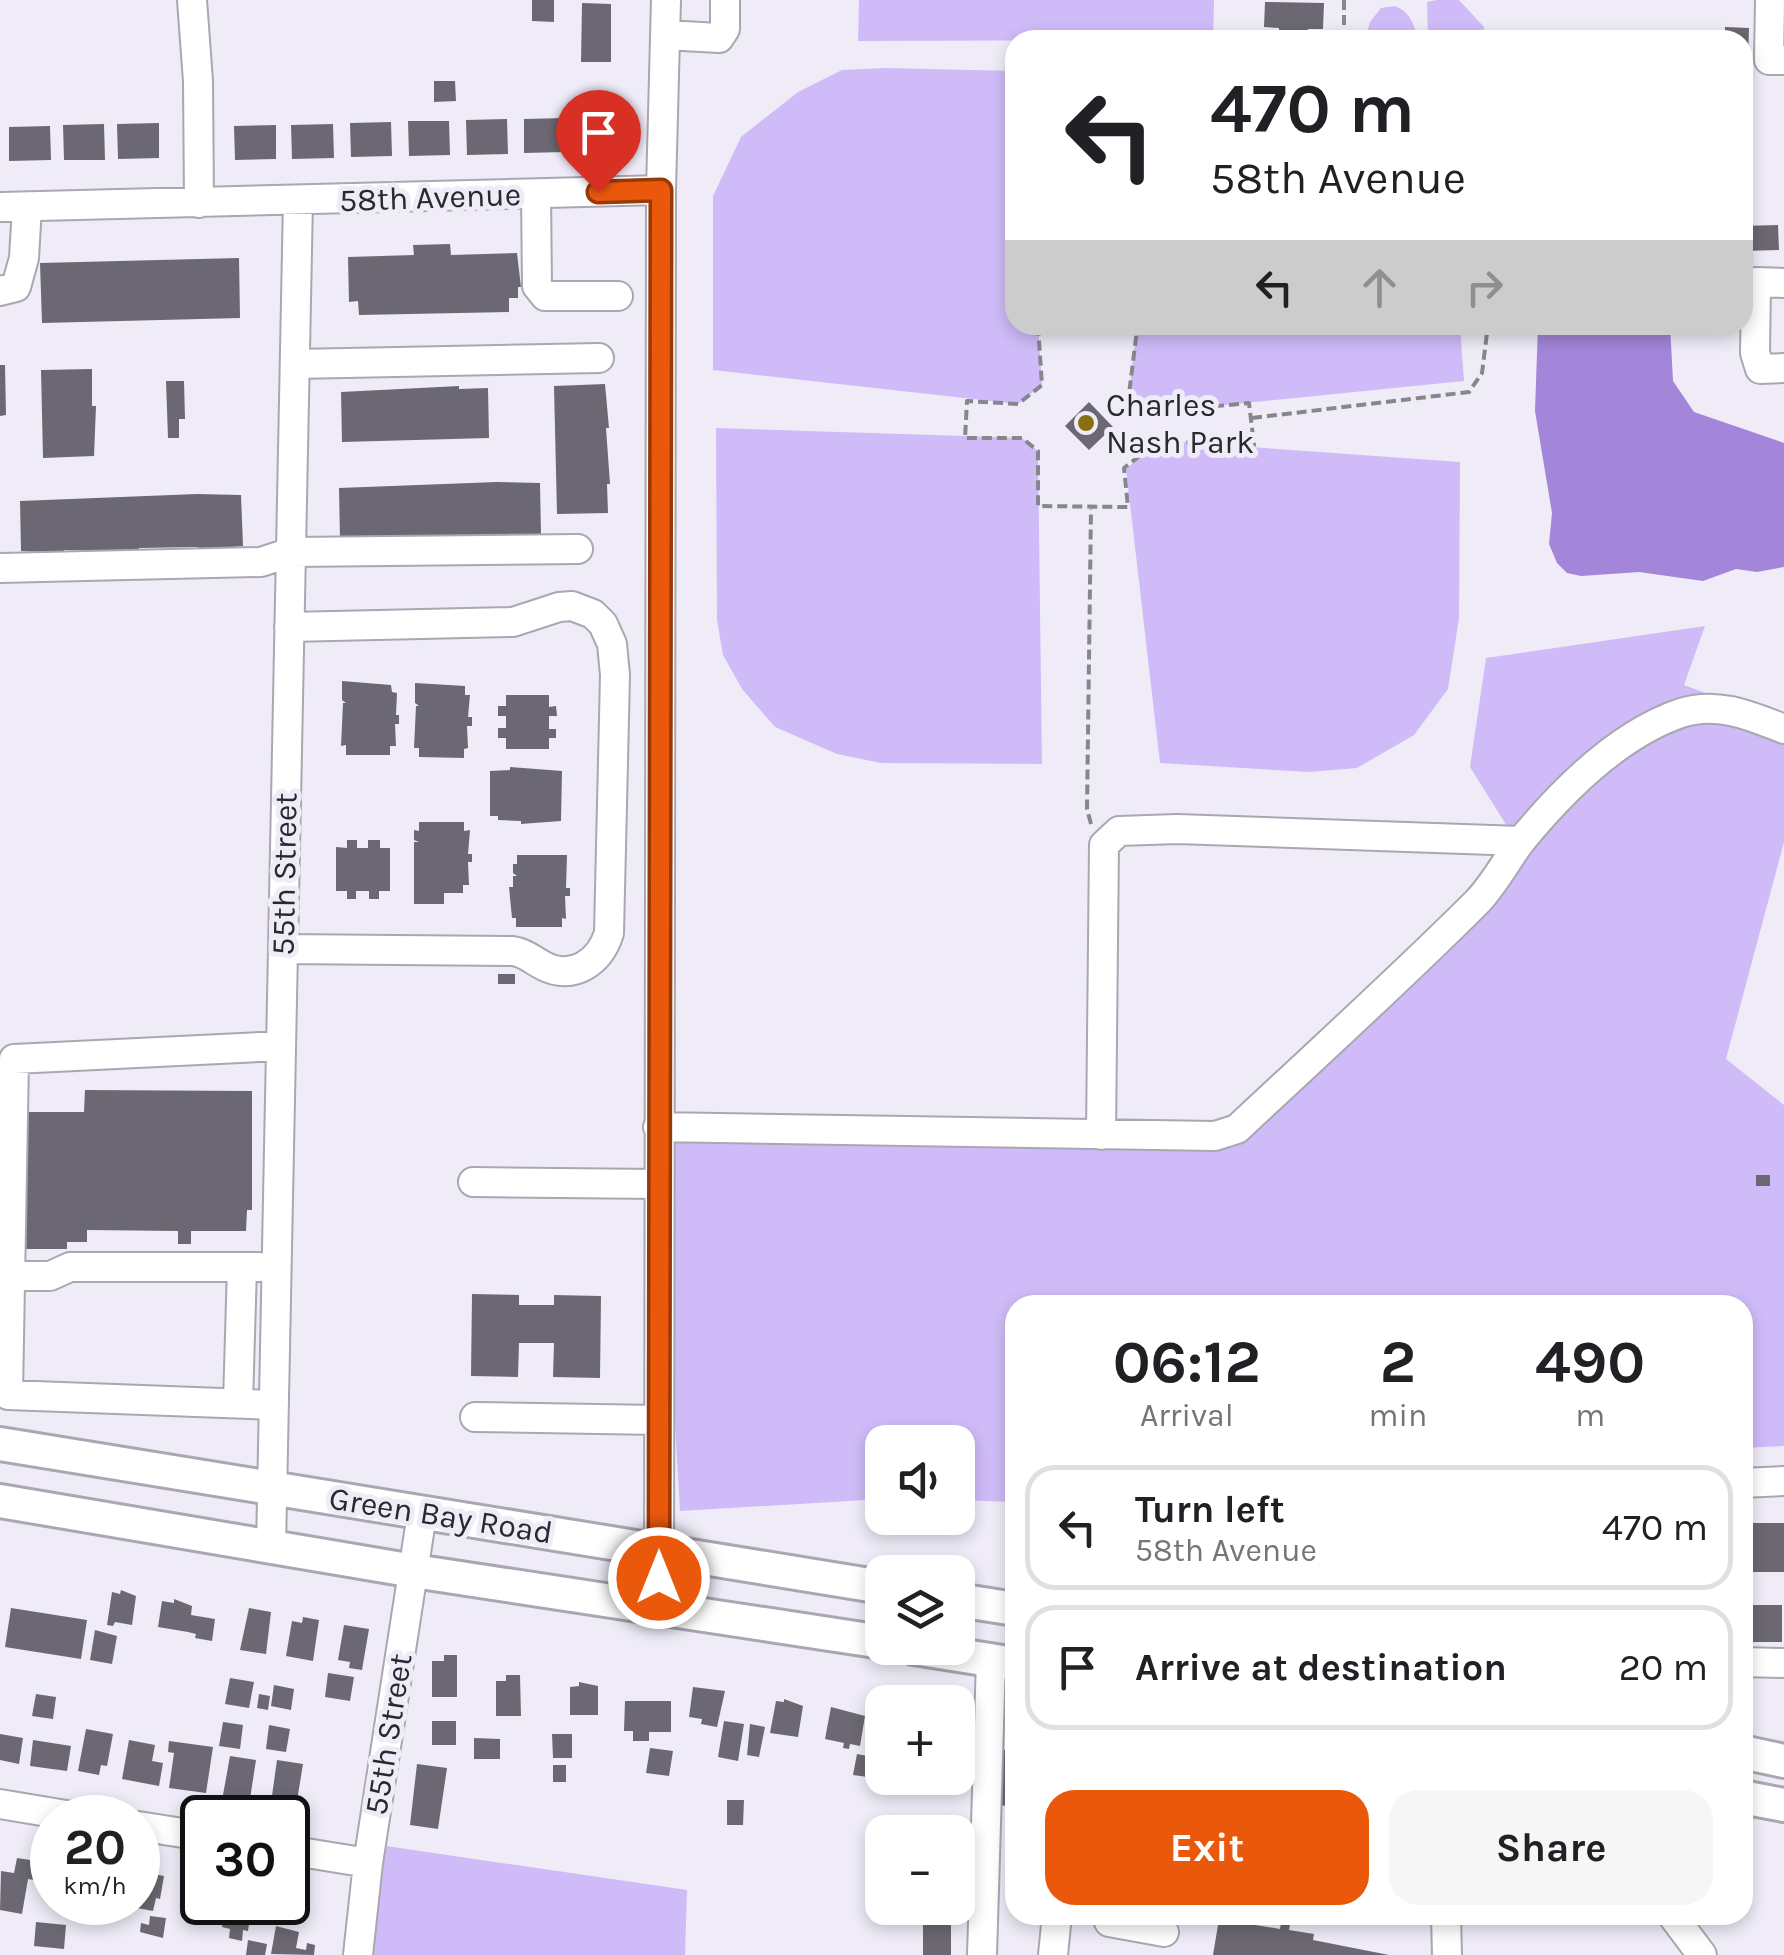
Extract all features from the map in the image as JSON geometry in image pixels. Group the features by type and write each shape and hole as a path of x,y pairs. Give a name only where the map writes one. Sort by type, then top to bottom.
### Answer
{"main road":[{"name":"Green Bay Road","path":"0,1444 865,1584"},
{"name":"Green Bay Road","path":"0,1501 414,1571 865,1639"},
{"path":"975,1603 1005,1607"},
{"path":"975,1658 1003,1662"},
{"path":"1753,1799 1784,1805"}],"street":[{"path":"192,0 198,81 199,202"},
{"path":"659,1606 661,190 666,0"},
{"path":"665,36 719,38 724,29 725,0"},
{"path":"1770,0 1769,60 1784,60"},
{"name":"58th Avenue","path":"14,207 661,190"},
{"path":"536,194 537,286 545,296 618,296"},
{"name":"55th Street","path":"271,1548 298,201"},
{"path":"0,291 16,286 22,276 14,207"},
{"path":"1770,282 1755,353 1760,369 1784,368"},
{"path":"295,364 599,358"},
{"path":"0,568 261,562 291,552 578,549"},
{"path":"283,948 514,951 546,968 565,972 585,967 596,958 609,933 615,674 612,644 603,624 593,614 572,606 512,622 289,627"},
{"path":"658,1127 1216,1136 1238,1129 1480,899 1521,841 1577,782 1618,748 1663,720 1686,711 1733,710 1784,729"},
{"path":"1102,1135 1104,845 1119,831 1177,829 1521,841"},
{"path":"274,1405 8,1395 14,1059 281,1046"},
{"path":"473,1182 658,1184"},
{"path":"238,1404 242,1267"},
{"path":"10,1276 50,1276 70,1268 275,1267"},
{"path":"475,1417 658,1420"},
{"path":"1753,1482 1784,1480"},
{"name":"55th Street","path":"358,1955 368,1863 422,1514"},
{"path":"982,1955 1003,1662"},
{"path":"1753,1662 1784,1662"},
{"path":"1753,1802 1784,1819"},
{"path":"0,1804 30,1809"},
{"path":"310,1854 368,1863"},
{"path":"1052,1955 1056,1925"},
{"path":"1122,1925 1164,1934"},
{"path":"1446,1925 1447,1955"},
{"path":"1680,1925 1702,1955"}],"path":[{"path":"1344,0 1344,30"},
{"path":"1039,335 1042,385 1018,404 967,401 965,438 1022,438 1038,451 1038,506 1128,508 1124,468 1151,447 1180,442 1254,445 1249,402 1165,411 1139,406 1130,394 1136,335"},
{"path":"1250,418 1469,392 1482,373 1487,335"},
{"path":"1091,507 1087,809 1093,830 1104,845"}],"shaded area":[{"path":"859,0 1214,0 1213,30 1005,30 1005,41 858,41"},
{"path":"1459,0 1484,30 1428,30 1427,2"},
{"path":"1395,6 1411,20 1415,30 1368,30 1381,8"},
{"path":"842,70 1005,71 1005,335 1039,335 1042,385 1018,404 713,370 713,196 741,137 798,92"},
{"path":"1136,335 1461,335 1464,381 1165,411 1139,406 1129,394"},
{"path":"1538,335 1671,335 1673,381 1694,412 1784,443 1784,567 1757,572 1736,569 1703,581 1639,572 1581,576 1567,573 1557,563 1549,544 1552,513 1535,411"},
{"path":"716,428 1022,438 1038,451 1042,764 881,763 837,754 775,727 742,689 723,655 717,620"},
{"path":"1180,442 1460,462 1459,618 1448,689 1414,735 1357,768 1308,772 1160,763 1126,469 1151,447"},
{"path":"1705,626 1684,685 1784,722 1784,842 1726,1059 1784,1105 1784,1446 1753,1448 1753,1295 1005,1295 1005,1502 975,1501 975,1425 865,1425 865,1500 680,1511 658,1127 1215,1136 1480,899 1515,839 1470,767 1486,658"},
{"path":"386,1846 687,1890 685,1955 364,1955"}],"building":[{"path":"532,0 554,0 554,22 532,21"},
{"path":"1265,2 1324,3 1323,29 1264,27"},
{"path":"582,3 611,4 611,62 581,62"},
{"path":"434,81 455,81 456,101 434,102"},
{"path":"623,117 624,151 583,152 582,118"},
{"path":"565,118 566,152 524,153 524,119"},
{"path":"507,119 508,154 467,155 466,120"},
{"path":"408,121 449,121 450,155 409,156"},
{"path":"391,122 392,156 351,157 350,123"},
{"path":"159,123 159,158 118,159 117,124"},
{"path":"104,124 105,160 64,160 63,125"},
{"path":"333,124 334,158 292,159 291,125"},
{"path":"276,125 276,159 235,160 234,126"},
{"path":"50,126 51,160 9,161 9,127"},
{"path":"1778,225 1779,250 1753,251 1753,226"},
{"path":"450,244 451,255 517,253 521,287 518,298 509,298 509,312 359,315 358,301 349,302 348,257 414,255 413,245"},
{"path":"239,258 240,318 42,323 40,263"},
{"path":"0,365 5,365 6,415 0,416"},
{"path":"92,369 92,406 96,406 94,456 43,458 41,370"},
{"path":"166,381 184,381 185,419 179,419 179,438 168,438"},
{"path":"605,384 608,513 557,514 554,386"},
{"path":"488,388 489,438 342,442 341,392"},
{"path":"1089,402 1113,427 1089,450 1065,426"},
{"path":"540,483 541,534 340,539 339,488"},
{"path":"241,495 243,546 21,551 20,501"},
{"path":"342,681 391,685 392,692 397,693 399,724 395,724 396,746 390,746 390,755 346,755 346,745 341,746 346,703 342,700"},
{"path":"415,683 465,686 465,695 470,695 468,717 472,717 472,726 467,726 468,748 464,749 464,758 419,757 419,748 414,748 419,706 415,703"},
{"path":"506,695 549,695 549,707 556,706 557,716 549,716 549,729 556,729 556,738 549,738 549,749 506,749 506,738 498,738 498,728 506,728 506,716 498,716 498,706 506,706"},
{"path":"510,767 562,771 561,821 521,824 490,816 490,771"},
{"path":"419,822 464,822 464,831 470,830 469,885 463,885 463,893 444,893 444,904 414,904 414,842 419,842 414,840 414,830 419,831"},
{"path":"347,840 357,840 357,848 368,848 368,840 380,840 380,848 390,848 390,891 379,891 379,899 369,899 369,891 356,891 356,899 347,899 347,891 336,891 336,847 347,848"},
{"path":"517,855 567,855 566,888 570,888 570,896 565,896 566,919 562,918 562,927 516,927 509,887 513,887 513,876 517,876 513,864 517,864"},
{"path":"498,974 515,974 515,984 498,984"},
{"path":"85,1090 252,1091 252,1210 247,1210 246,1231 191,1231 191,1244 178,1244 178,1231 87,1230 87,1242 67,1242 67,1249 20,1249 21,1112 84,1112"},
{"path":"1756,1175 1770,1175 1770,1186 1756,1186"},
{"path":"472,1294 519,1295 519,1305 554,1305 554,1295 601,1296 600,1378 553,1377 554,1343 519,1343 518,1377 471,1376"},
{"path":"1753,1523 1784,1523 1784,1572 1753,1572"},
{"path":"121,1590 136,1596 132,1625 107,1625 112,1592 120,1594"},
{"path":"174,1599 192,1606 191,1615 215,1619 212,1641 158,1627 162,1601 174,1603"},
{"path":"1753,1605 1782,1605 1782,1642 1753,1642"},
{"path":"11,1608 87,1620 81,1659 5,1647"},
{"path":"249,1608 271,1612 266,1654 240,1650"},
{"path":"303,1617 319,1620 313,1661 286,1656 292,1621 302,1623"},
{"path":"344,1625 369,1629 362,1670 349,1668 350,1662 338,1660"},
{"path":"95,1630 117,1636 112,1664 90,1660"},
{"path":"444,1655 457,1655 457,1697 432,1697 432,1661 444,1661"},
{"path":"328,1673 354,1677 350,1701 325,1697"},
{"path":"506,1675 520,1675 521,1716 496,1716 496,1681 506,1681"},
{"path":"230,1678 254,1682 249,1708 225,1704"},
{"path":"579,1682 598,1686 598,1715 570,1715 570,1687 579,1686"},
{"path":"274,1685 294,1689 291,1710 271,1706"},
{"path":"693,1687 725,1691 717,1727 689,1717"},
{"path":"36,1694 56,1697 53,1719 32,1716"},
{"path":"259,1694 270,1696 268,1710 257,1708"},
{"path":"784,1699 803,1706 798,1737 770,1733 776,1701"},
{"path":"625,1701 671,1701 671,1732 649,1732 649,1741 633,1741 633,1731 624,1731"},
{"path":"831,1707 865,1716 860,1746 850,1744 849,1749 843,1748 844,1743 825,1739"},
{"path":"432,1721 456,1721 456,1745 432,1745"},
{"path":"724,1721 744,1724 738,1761 718,1757"},
{"path":"223,1722 243,1725 240,1749 219,1746"},
{"path":"750,1724 765,1727 759,1757 747,1755"},
{"path":"269,1725 290,1729 286,1752 266,1749"},
{"path":"86,1729 113,1734 107,1766 101,1765 99,1775 78,1771"},
{"path":"0,1734 23,1738 19,1764 0,1760"},
{"path":"552,1734 572,1734 572,1758 553,1758"},
{"path":"474,1738 500,1739 500,1759 474,1759"},
{"path":"33,1740 71,1746 67,1771 30,1766"},
{"path":"129,1740 155,1745 152,1761 163,1763 159,1786 122,1779"},
{"path":"169,1741 213,1747 206,1793 169,1788 174,1753 168,1752"},
{"path":"650,1748 673,1751 669,1776 646,1773"},
{"path":"997,1749 1005,1750 1005,1806 999,1805"},
{"path":"857,1754 865,1756 865,1777 853,1775"},
{"path":"230,1756 256,1760 251,1795 223,1795"},
{"path":"277,1760 303,1764 298,1795 272,1795"},
{"path":"417,1764 447,1768 438,1829 410,1825"},
{"path":"553,1765 566,1765 566,1782 553,1782"},
{"path":"727,1800 744,1800 743,1825 727,1825"},
{"path":"17,1858 30,1860 22,1914 0,1910 1,1871 14,1873"},
{"path":"160,1917 166,1918 163,1938 140,1932 141,1925 160,1925"},
{"path":"36,1925 66,1925 64,1949 34,1946"},
{"path":"249,1925 248,1931 243,1930 242,1941 229,1938 230,1929 222,1927"},
{"path":"923,1925 951,1925 951,1955 923,1955"},
{"path":"1218,1925 1280,1929 1281,1925 1290,1925 1289,1930 1314,1934 1313,1940 1389,1955 1213,1955"},
{"path":"276,1926 299,1932 296,1948 306,1950 307,1943 315,1945 314,1955 271,1954"},
{"path":"248,1940 267,1944 265,1955 246,1955"}],"place":[{"name":"Charles Nash Park","path":"1086,423"}],"route":[{"path":"598,192 661,190 659,1578"}]}
